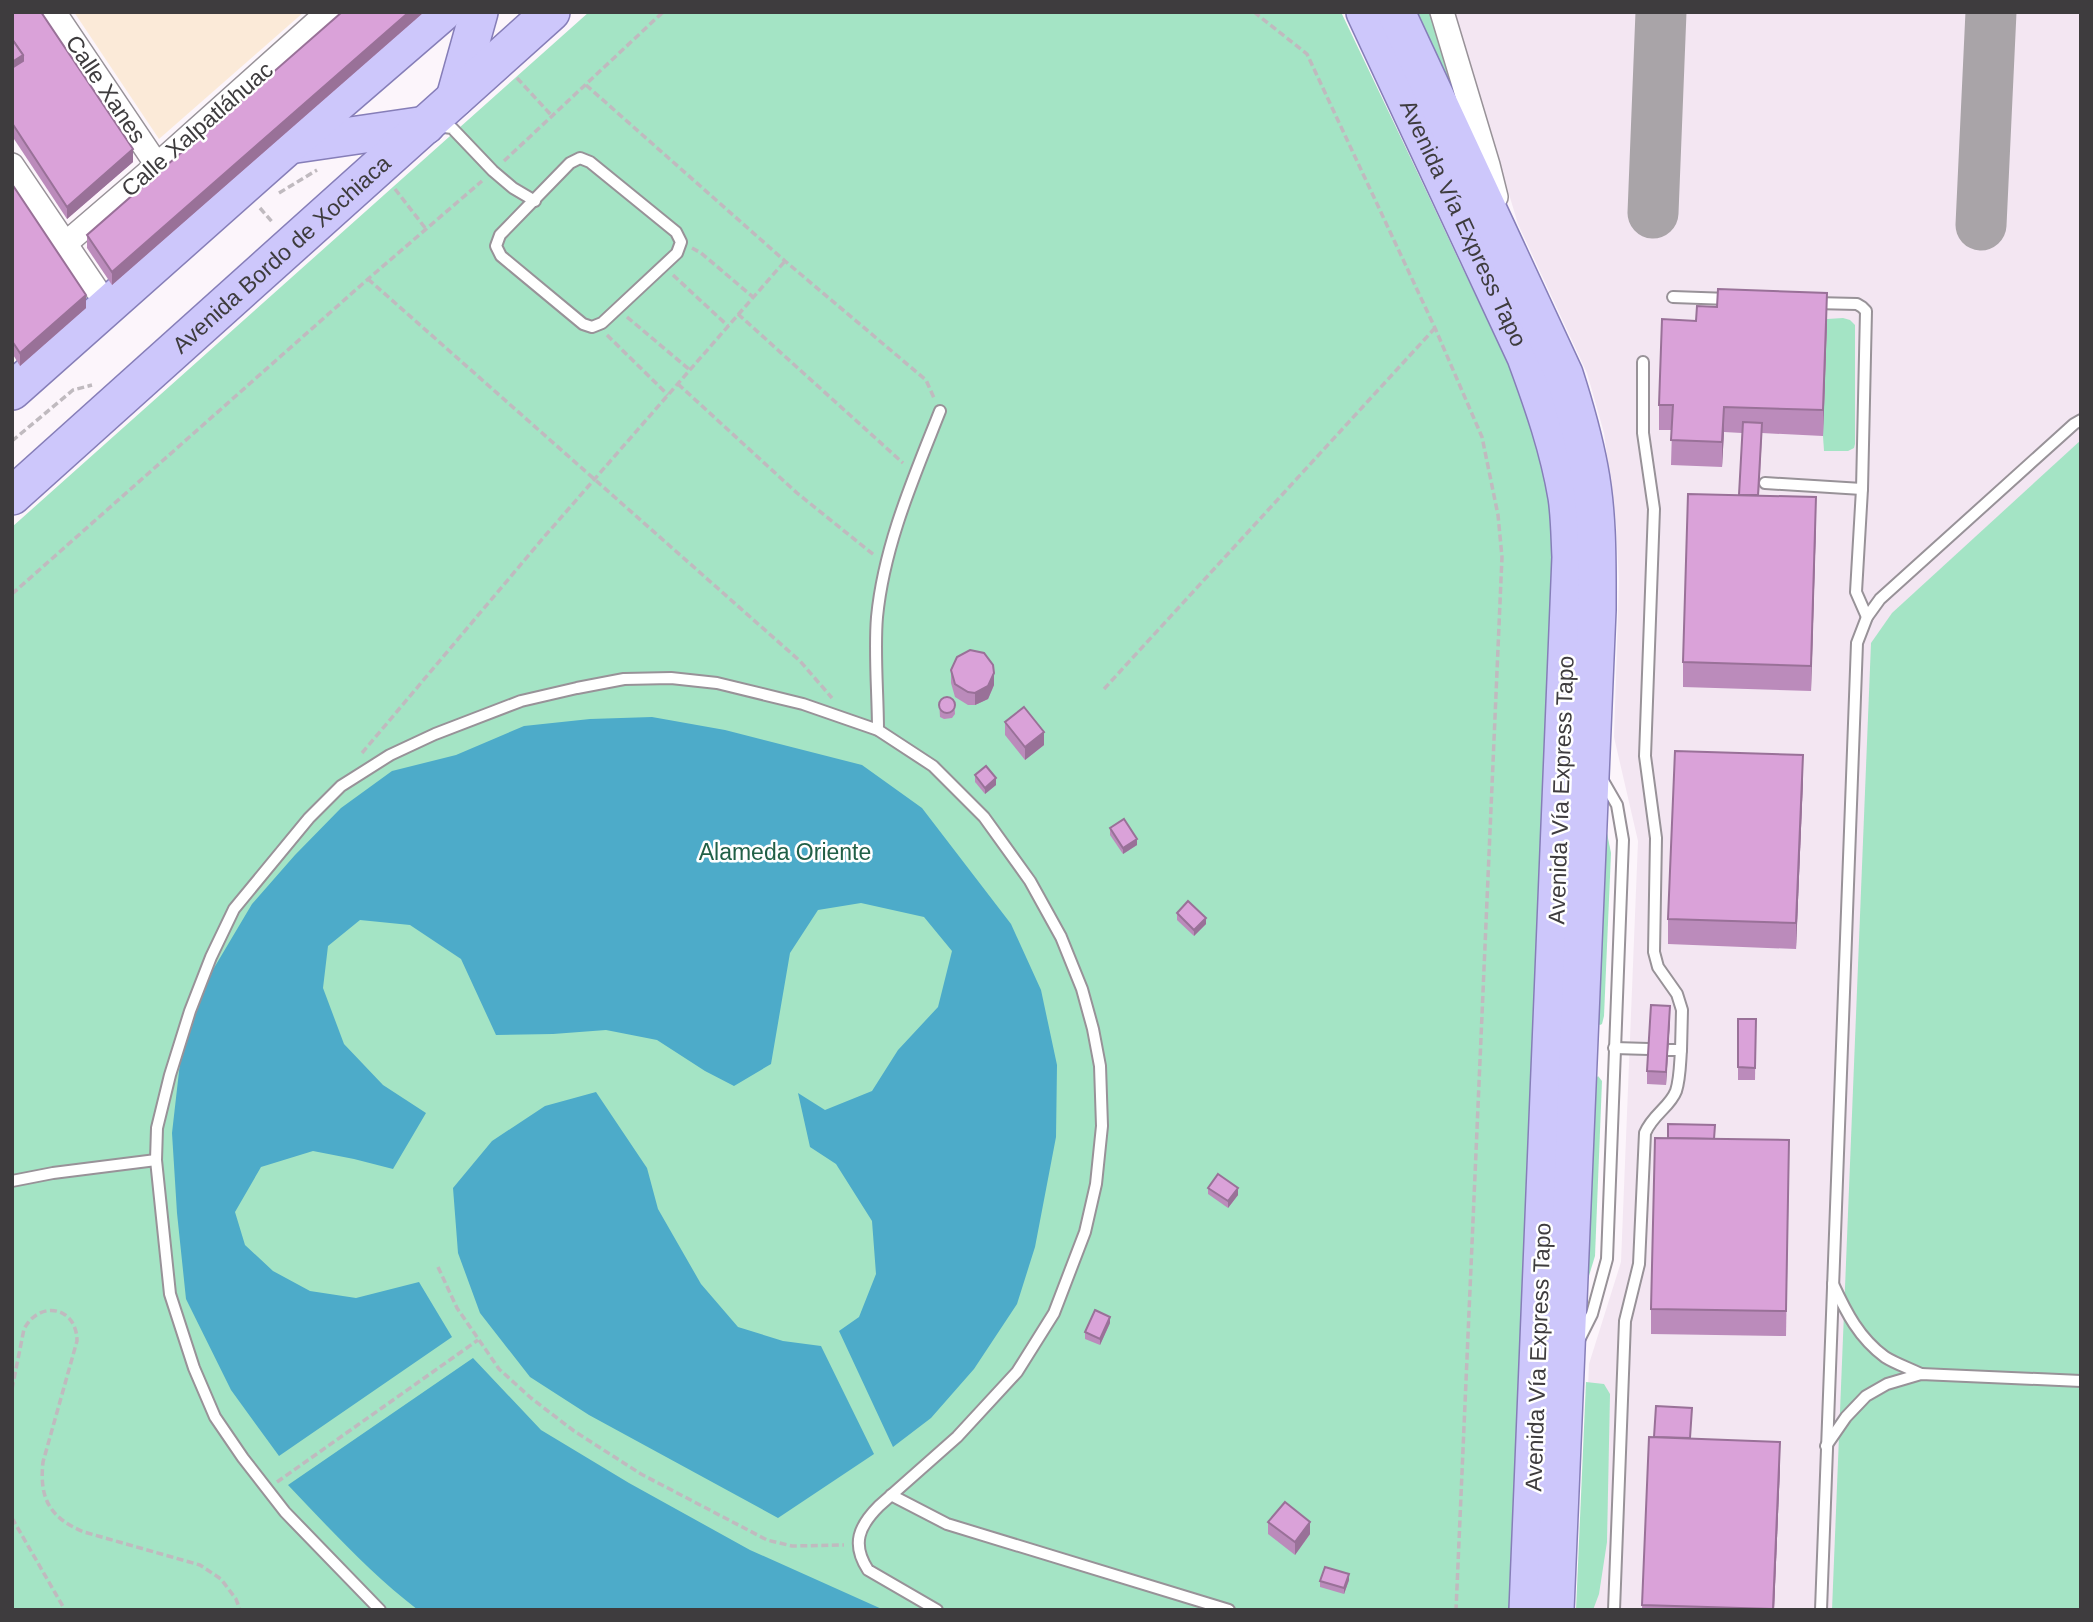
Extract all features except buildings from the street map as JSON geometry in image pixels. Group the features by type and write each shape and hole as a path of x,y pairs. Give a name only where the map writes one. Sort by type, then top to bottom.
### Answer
{"main road":[{"path":"12,391 295,162 443,12"},
{"path":"295,162 444,117 479,12"},
{"name":"Avenida Bordo de Xochiaca","path":"12,496 444,117 551,12"},
{"name":"Avenida Vía Express Tapo","path":"1366,12 1526,357 1547,413 1568,500 1571,557 1528,1610"},
{"name":"Avenida Vía Express Tapo","path":"1396,12 1564,374 1590,471 1597,551 1597,623 1555,1610"}],"street":[{"name":"Calle Xanes","path":"54,12 157,165"},
{"name":"Calle Xalpatláhuac","path":"65,244 328,12"},
{"path":"1442,12 1488,165 1508,252"},
{"path":"12,165 96,289"}],"lane":[{"path":"444,117 493,171 513,188 535,201"},
{"path":"580,158 585,159 676,232 681,242 677,253 617,309 598,326 587,327 497,252 500,235 535,201 570,163 580,158"},
{"path":"1673,297 1739,299"},
{"path":"1804,302 1857,304 1866,311 1862,489 1856,592 1867,617"},
{"path":"1614,1610 1625,1321 1639,1264 1645,1133 1650,1121 1669,1102 1676,1090 1682,1010 1677,994 1658,967 1654,951 1656,838 1645,756 1654,509 1643,432 1643,362"},
{"path":"878,730 877,618 885,564 915,473 940,411"},
{"path":"1821,1610 1857,643 1867,617 1880,599 2081,420"},
{"path":"1765,483 1862,489"},
{"path":"380,1610 266,1490 215,1417 194,1367 170,1294 156,1160 157,1128 178,1049 203,978 234,909 309,818 341,786 390,755 484,715 521,701 624,678 671,678 717,683 803,704 878,730 933,766 984,817 1030,881 1061,937 1082,989 1100,1066 1102,1126 1096,1184 1085,1232 1055,1313 1017,1372 957,1437 867,1517 861,1531 858,1544 861,1560 868,1570 937,1610"},
{"path":"1565,1368 1592,1314 1607,1259 1623,840 1617,805 1591,760"},
{"path":"1614,1048 1649,1049"},
{"path":"1668,1050 1681,1050"},
{"path":"12,1181 156,1160"},
{"path":"1832,1282 1849,1320 1868,1341 1886,1357 1921,1374"},
{"path":"1826,1446 1846,1417 1867,1396 1887,1384 1921,1374 2081,1381"},
{"path":"891,1495 947,1524 1229,1610"}],"path":[{"path":"12,594 493,171 663,12"},
{"path":"1254,12 1307,54 1435,328 1482,437 1498,514 1502,557 1456,1610"},
{"path":"586,85 785,261 926,380 940,411"},
{"path":"272,223 259,208 295,162"},
{"path":"681,242 701,253 753,297"},
{"path":"356,776 358,760 367,747 785,261"},
{"path":"663,266 728,326"},
{"path":"368,279 800,661 849,719"},
{"path":"617,309 690,370"},
{"path":"738,314 915,473"},
{"path":"598,326 668,395"},
{"path":"1104,689 1435,328"},
{"path":"678,384 797,493 885,564"},
{"path":"438,1267 457,1308 499,1368 530,1398 574,1431 641,1474 767,1540 792,1546 858,1544"},
{"path":"12,1388 28,1321 43,1311 52,1310 68,1317 77,1332 77,1341 43,1462 41,1480 44,1497 53,1513 66,1525 84,1532 200,1565 221,1579 236,1599 240,1610"},
{"path":"266,1490 478,1339"},
{"path":"12,1518 65,1610"}],"shaded area":[{"path":"74,12 304,12 159,139"},
{"path":"1454,12 2081,12 2081,1610 1579,1610 1589,1364 1621,1262 1638,841 1614,737 1619,581 1616,522 1604,433 1587,373 1518,224"}],"green space":[{"name":"Alameda Oriente","path":"589,12 1341,12 1519,390 1544,470 1549,506 1552,542 1551,613 1511,1610 12,1610 12,527"},
{"path":"1403,12 1432,12 1458,105"},
{"path":"1843,318 1855,325 1855,444 1854,448 1848,451 1824,451 1827,319"},
{"path":"2081,440 2081,1610 1832,1610 1871,643 1892,613"},
{"path":"1604,818 1611,853 1604,1016 1600,1025 1597,1023"},
{"path":"1598,1076 1602,1081 1595,1256 1584,1292 1595,1081"},
{"path":"1586,1382 1604,1384 1610,1394 1607,1542 1599,1594 1593,1610 1576,1610"}],"water":[{"path":"652,717 725,730 862,765 922,808 1011,924 1041,990 1057,1065 1056,1137 1035,1247 1017,1304 974,1369 931,1418 893,1447 839,1331 859,1317 876,1274 872,1221 836,1164 810,1147 798,1093 825,1110 872,1091 898,1050 938,1007 952,951 924,917 861,903 818,910 790,953 771,1064 734,1086 657,1040 606,1030 496,1035 461,959 410,925 360,920 328,946 323,988 344,1044 383,1085 426,1113 393,1169 313,1151 261,1167 235,1212 245,1245 273,1271 310,1291 356,1298 419,1282 452,1337 279,1456 231,1390 186,1299 172,1133 181,1054 211,973 252,904 295,855 341,808 392,771 456,755 524,726 590,719"},
{"path":"596,1092 647,1168 658,1209 701,1284 738,1327 783,1341 821,1346 874,1454 778,1518 589,1415 530,1377 480,1313 458,1253 453,1188 492,1141 545,1106"},
{"path":"473,1358 541,1430 629,1483 750,1550 884,1610 418,1610 367,1566 288,1485"}],"taxiway":[{"path":"1653,213 1661,12"},
{"path":"1981,225 1991,12"}]}
